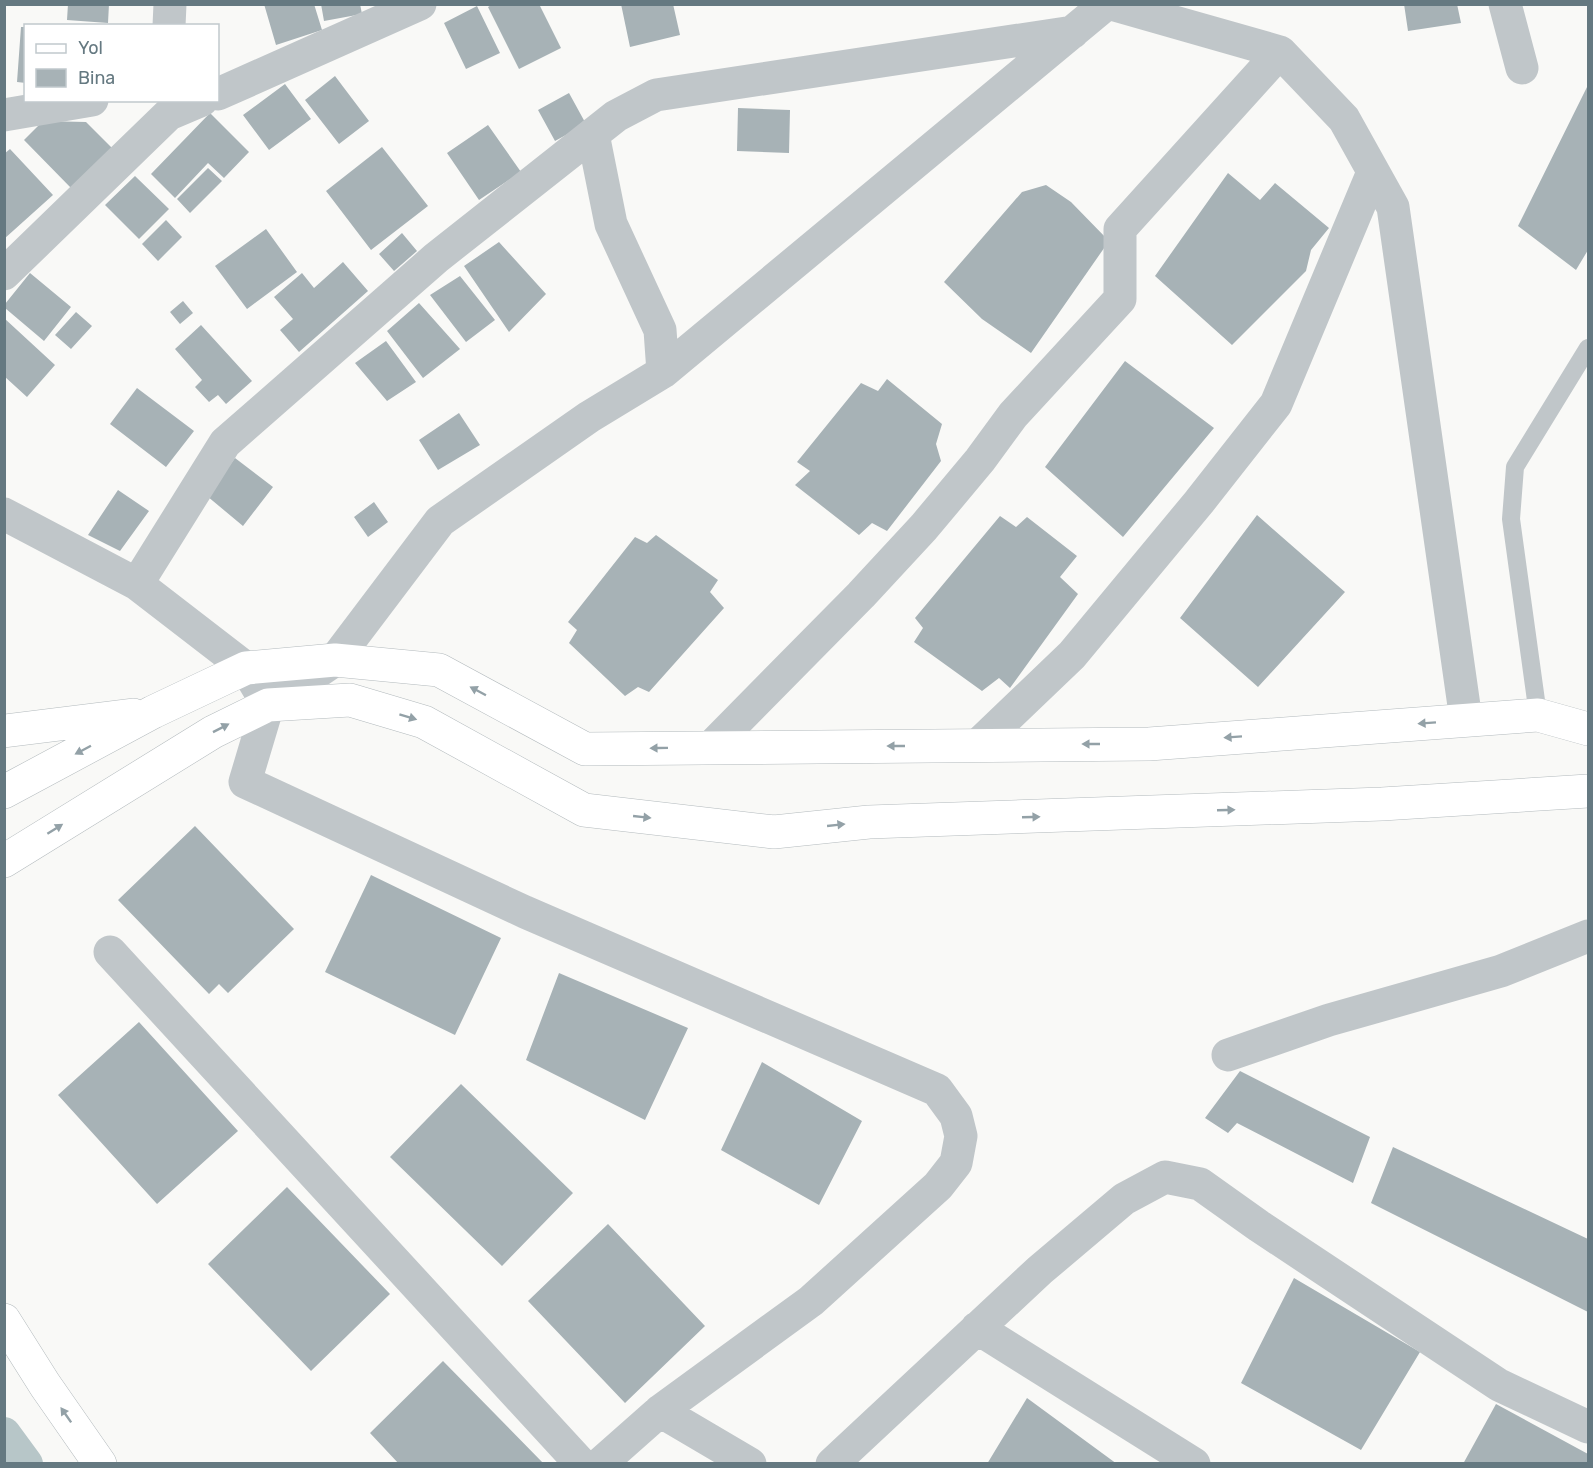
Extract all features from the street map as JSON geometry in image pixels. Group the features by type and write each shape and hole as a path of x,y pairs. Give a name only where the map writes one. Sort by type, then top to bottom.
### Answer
{"main road":[{"path":"4,792 153,712 246,668 335,660 439,670 585,749 1149,744 1538,715 1588,729"},
{"path":"5,861 213,732 268,705 350,700 424,722 584,810 774,832 869,822 1358,805 1588,791"},
{"path":"4,731 153,712"},
{"path":"4,1320 45,1385 100,1464"}],"street":[{"path":"169,24 170,4"},
{"path":"219,94 420,4"},
{"path":"600,1464 660,1411 811,1301 938,1186 956,1163 961,1136 956,1116 937,1090 525,912 245,782 268,705 335,660 440,521 589,417 663,372 1106,4"},
{"path":"1111,4 1280,52 1344,119 1393,207 1466,720"},
{"path":"1505,4 1522,68"},
{"path":"136,584 225,443 436,258 616,116 656,95 1073,33"},
{"path":"711,747 853,603 924,527 980,460 1013,415 1120,299 1120,229 1280,52"},
{"path":"4,115 80,102"},
{"path":"4,274 167,107 192,102"},
{"path":"593,134 611,224 660,330 663,372"},
{"path":"978,745 1072,655 1276,404 1373,172"},
{"path":"4,514 136,584 246,668 268,705"},
{"path":"1228,1055 1329,1020 1501,971 1588,936"},
{"path":"110,952 580,1464"},
{"path":"832,1464 1040,1270 1124,1199 1165,1177 1200,1184 1259,1226 1499,1385 1588,1427"},
{"path":"977,1328 1194,1464"},
{"path":"660,1411 750,1464"}],"lane":[{"path":"1538,715 1511,519 1515,467 1588,348"}],"building":[{"path":"68,4 109,4 108,23 67,20"},
{"path":"264,4 314,4 322,30 276,45"},
{"path":"321,4 360,4 362,14 324,21"},
{"path":"493,4 539,4 561,48 519,69 488,7"},
{"path":"621,4 673,4 680,35 630,47"},
{"path":"1404,4 1457,4 1461,23 1408,31"},
{"path":"477,6 500,53 466,69 444,23"},
{"path":"21,27 24,27 24,83 17,82"},
{"path":"335,76 369,121 339,144 305,100"},
{"path":"285,84 311,119 269,150 243,115"},
{"path":"1588,85 1588,250 1576,270 1518,226"},
{"path":"569,93 586,124 555,141 538,110"},
{"path":"738,108 790,110 789,153 737,151"},
{"path":"210,113 249,152 224,178 208,163 175,198 151,174"},
{"path":"43,121 86,122 112,148 71,188 24,140"},
{"path":"488,125 521,172 479,200 447,153"},
{"path":"382,147 428,206 371,250 326,191"},
{"path":"10,149 53,195 4,239 4,154"},
{"path":"208,168 222,181 190,213 177,199"},
{"path":"1228,173 1260,200 1275,183 1329,228 1311,250 1306,271 1232,345 1155,276"},
{"path":"135,176 169,209 139,239 105,205"},
{"path":"1046,185 1071,202 1109,241 1031,353 982,319 944,282 1022,192"},
{"path":"166,220 182,237 158,261 142,244"},
{"path":"266,229 297,272 247,309 215,266"},
{"path":"402,233 417,251 394,271 379,254"},
{"path":"499,242 546,294 509,332 464,266"},
{"path":"343,262 368,291 299,352 280,330 293,319 274,297 302,273 314,288"},
{"path":"30,273 71,307 44,341 5,308 5,304"},
{"path":"460,276 495,320 466,342 430,295"},
{"path":"183,301 193,313 180,324 170,312"},
{"path":"419,303 460,349 423,378 387,331"},
{"path":"76,312 92,326 71,349 55,335"},
{"path":"4,318 55,365 27,397 4,376"},
{"path":"201,325 252,381 226,404 218,395 209,402 195,387 202,380 175,349"},
{"path":"386,341 416,382 387,401 355,363"},
{"path":"1125,361 1214,428 1123,537 1045,467"},
{"path":"887,379 942,424 936,444 941,461 887,531 872,523 859,535 795,485 810,471 797,462 861,383 878,391"},
{"path":"137,388 194,431 166,467 110,424"},
{"path":"459,413 480,445 438,470 419,440"},
{"path":"235,458 273,487 243,526 207,496"},
{"path":"118,490 149,511 120,551 88,535"},
{"path":"374,502 388,522 368,537 354,517"},
{"path":"1257,515 1345,592 1258,687 1180,618"},
{"path":"1000,516 1016,527 1027,517 1077,556 1060,577 1078,594 1010,688 999,678 982,691 914,642 923,628 915,618"},
{"path":"656,535 718,580 710,592 724,608 649,692 638,687 625,696 569,643 577,630 568,622 635,537 647,543"},
{"path":"195,826 294,929 228,993 219,984 209,994 118,900"},
{"path":"371,875 501,938 455,1035 325,972"},
{"path":"559,973 688,1028 645,1120 526,1060"},
{"path":"139,1022 238,1131 157,1204 58,1095"},
{"path":"762,1062 862,1121 819,1205 721,1150"},
{"path":"1240,1071 1370,1137 1353,1183 1237,1123 1228,1133 1205,1118"},
{"path":"461,1084 573,1193 502,1266 390,1157"},
{"path":"1393,1147 1588,1239 1588,1312 1371,1203"},
{"path":"287,1187 390,1294 311,1371 208,1264"},
{"path":"608,1224 705,1326 625,1403 528,1301"},
{"path":"1294,1278 1420,1352 1361,1450 1241,1383"},
{"path":"443,1361 544,1464 399,1464 370,1433"},
{"path":"1027,1398 1117,1464 987,1464"},
{"path":"1496,1404 1588,1454 1588,1464 1463,1464"}],"waterway":[{"path":"4,1434 26,1464"}]}
